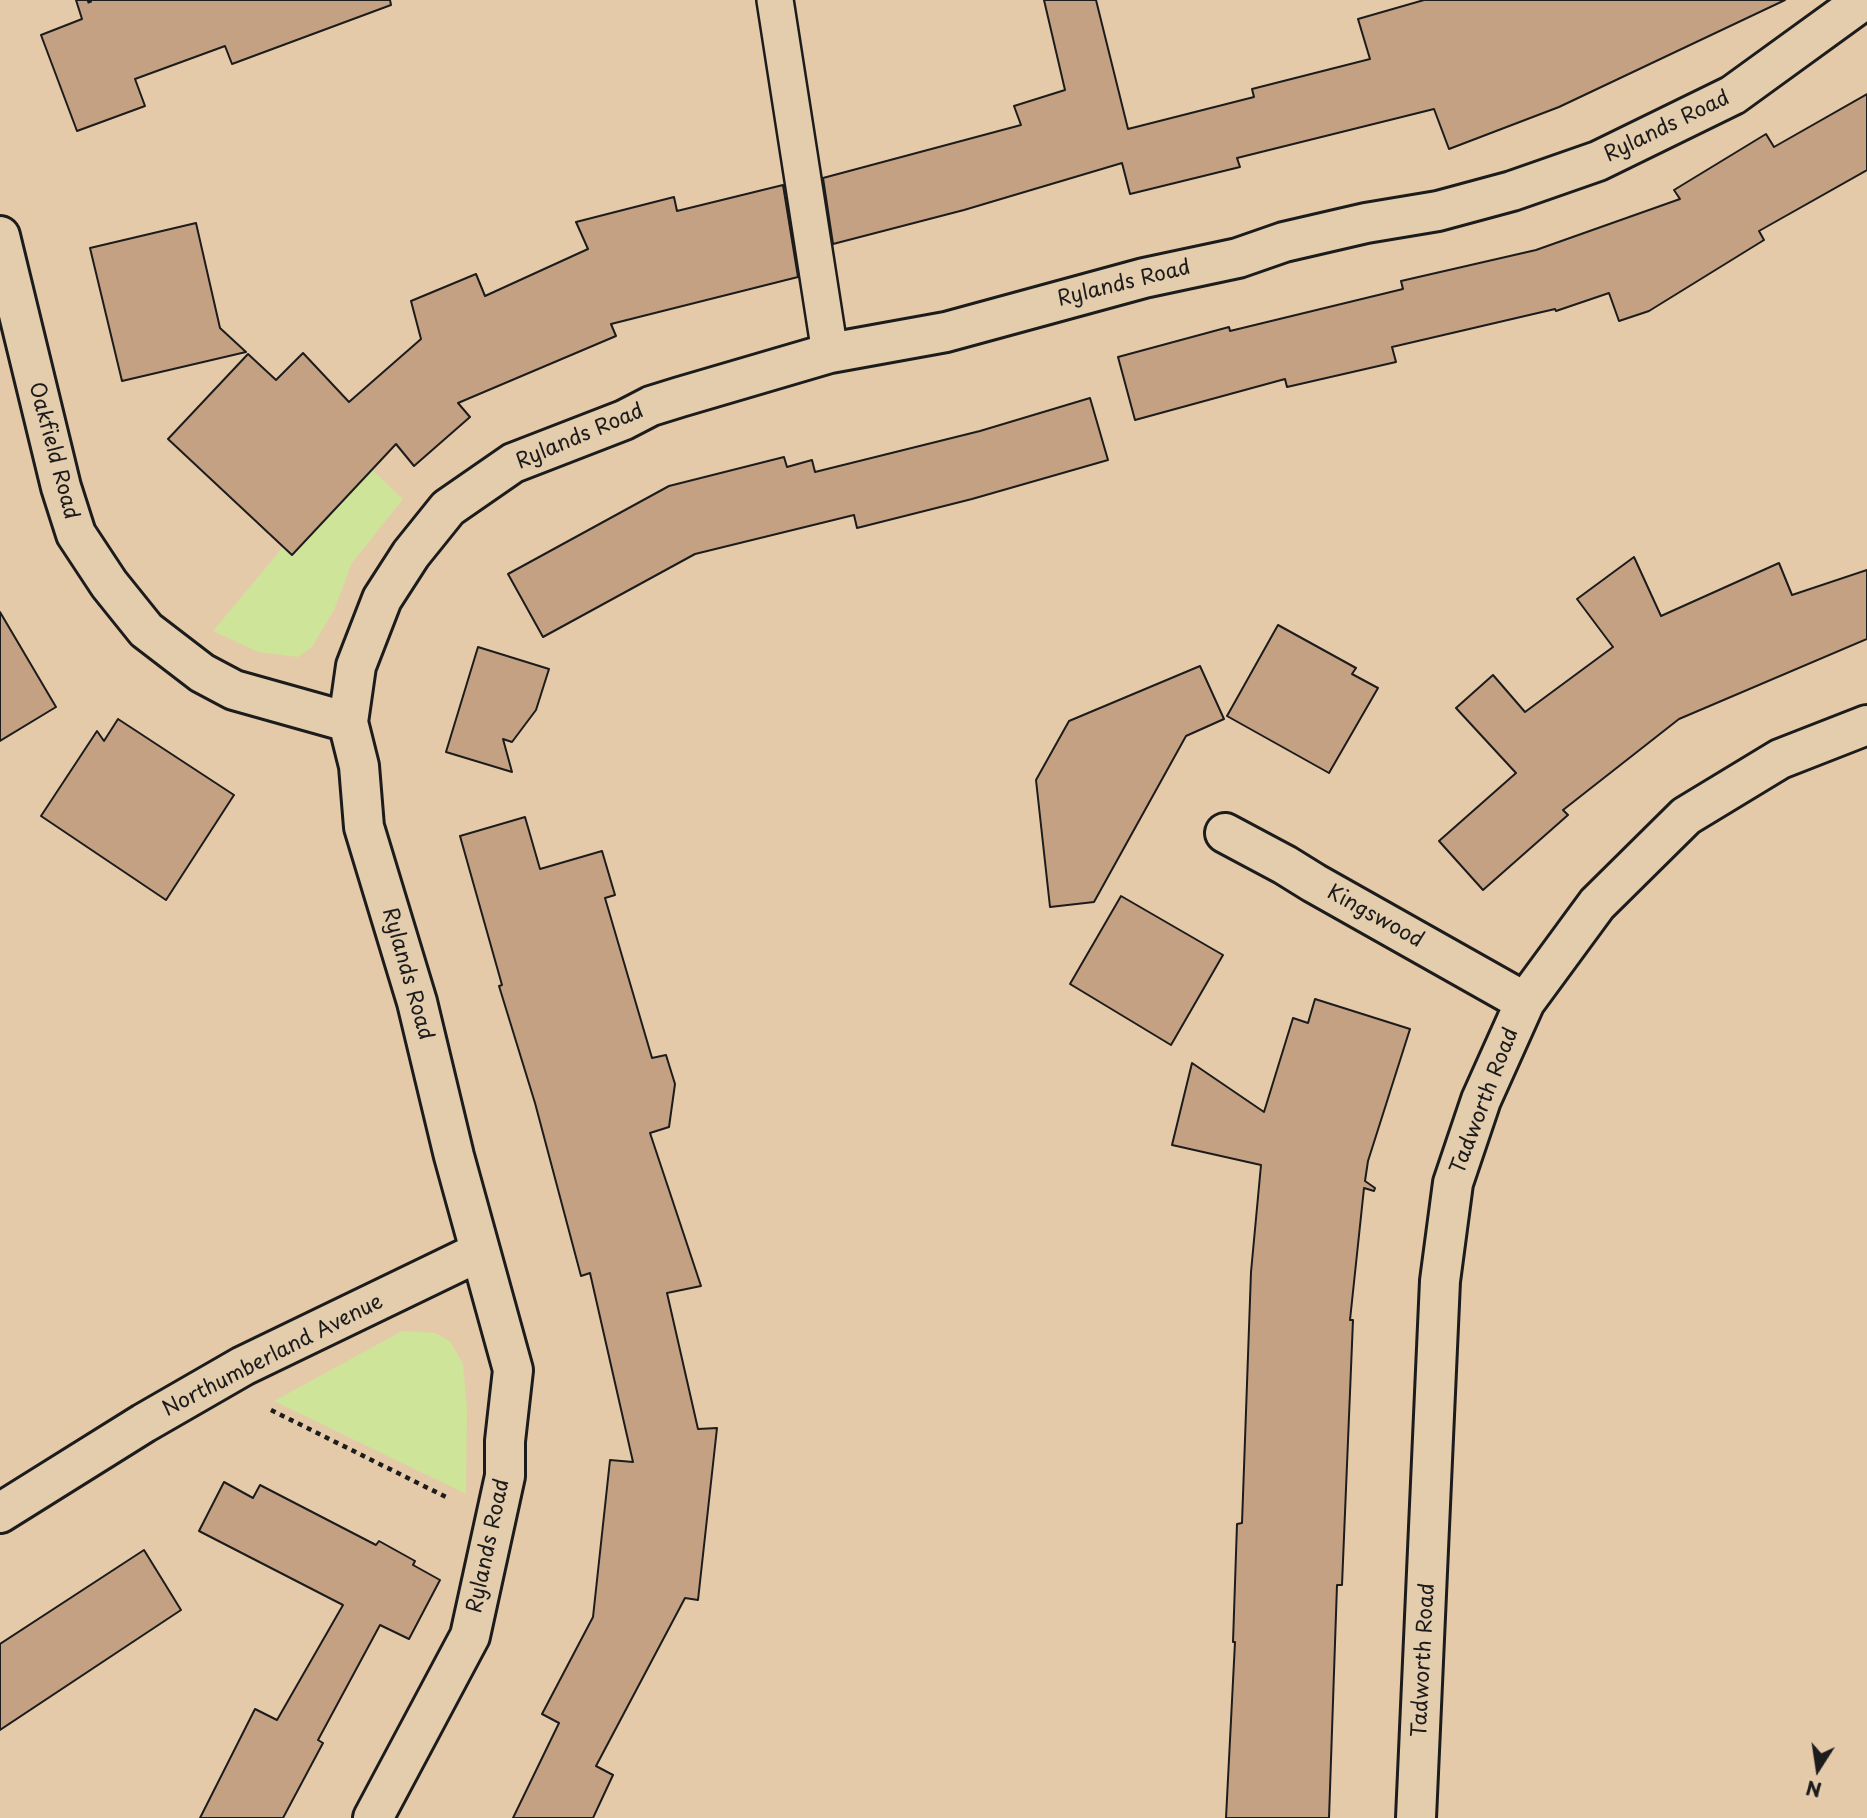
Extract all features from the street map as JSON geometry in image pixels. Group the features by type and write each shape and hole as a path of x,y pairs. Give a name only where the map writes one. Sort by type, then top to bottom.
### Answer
{"street":[{"name":"Rylands Road","path":"373,1818 470,1636 505,1476 505,1441 513,1370 479,1252 417,1002 364,827 359,766 348,722 356,666 382,598 411,554 448,508 513,463 624,420 651,406 830,352 946,332 1144,278 1238,258 1284,242 1366,223 1438,211 1512,191 1608,156 1733,96 1864,0"},
{"name":"Oakfield Road","path":"0,236 61,487 76,534 109,584 146,630 202,673 234,690 348,722"},
{"name":"Tadworth Road","path":"1416,1818 1440,1281 1452,1186 1481,1100 1525,1002 1597,904 1686,816 1780,759 1867,725"},
{"name":"Kingswood","path":"1225,833 1525,1002"},
{"name":"Northumberland Avenue","path":"0,1513 144,1423 243,1366 479,1252"}],"lane":[{"path":"775,0 830,352"}],"path":[{"path":"243,1366 263,1406 496,1522"}],"green space":[{"path":"351,450 403,499 352,563 334,610 312,647 298,657 258,652 213,631 283,547 292,555 356,487"},
{"path":"402,1331 435,1333 450,1341 463,1364 467,1408 466,1494 274,1401"}],"building":[{"path":"76,0 390,0 391,5 232,64 225,46 135,79 145,106 77,131 41,35 82,19"},
{"path":"1044,0 1096,0 1128,129 1254,97 1252,89 1370,59 1358,19 1424,0 1785,0 1559,107 1449,149 1434,109 1237,158 1240,167 1130,194 1122,163 964,210 833,244 823,178 1021,125 1014,106 1065,90"},
{"path":"1867,94 1867,170 1759,231 1764,240 1649,311 1619,321 1609,293 1556,311 1555,309 1392,347 1396,362 1287,387 1285,379 1135,420 1118,357 1229,327 1230,331 1403,289 1401,281 1536,250 1680,199 1674,190 1766,134 1774,147"},
{"path":"783,185 798,277 611,324 616,336 458,403 470,417 414,466 396,444 292,555 168,439 248,354 276,380 303,353 349,402 421,339 411,301 476,274 485,296 588,249 576,222 674,197 677,211"},
{"path":"196,223 220,328 246,352 122,381 90,248"},
{"path":"1090,398 1108,460 857,528 854,515 695,554 543,637 508,574 669,486 784,457 787,467 812,460 815,472 980,431"},
{"path":"1634,557 1661,616 1779,563 1792,595 1867,570 1867,639 1679,719 1563,810 1568,815 1483,890 1439,841 1516,773 1456,708 1493,675 1525,712 1613,647 1577,599"},
{"path":"0,612 56,707 0,741"},
{"path":"1278,625 1356,668 1352,674 1378,688 1329,773 1227,716"},
{"path":"478,647 549,669 536,710 512,742 503,739 512,772 446,752"},
{"path":"1200,666 1224,719 1186,736 1094,902 1050,907 1036,780 1069,721"},
{"path":"118,719 234,795 166,900 41,816 97,731 104,741"},
{"path":"525,817 540,869 602,851 615,895 605,898 652,1058 666,1055 675,1084 669,1127 650,1133 701,1286 667,1293 698,1429 717,1428 698,1600 685,1598 596,1766 613,1775 593,1818 513,1818 559,1723 542,1714 593,1617 610,1460 633,1462 590,1273 581,1276 535,1103 499,986 502,985 460,836"},
{"path":"1121,896 1223,955 1171,1045 1070,984"},
{"path":"1315,999 1410,1029 1368,1161 1365,1181 1375,1188 1374,1191 1364,1188 1350,1320 1353,1320 1342,1585 1337,1585 1329,1818 1226,1818 1235,1642 1237,1524 1242,1523 1251,1272 1261,1165 1172,1145 1192,1063 1264,1112 1293,1018 1308,1023"},
{"path":"224,1482 253,1498 260,1485 376,1545 379,1541 415,1561 413,1565 440,1580 409,1639 380,1625 318,1740 323,1743 283,1818 200,1818 255,1709 277,1720 343,1605 199,1531"},
{"path":"144,1550 181,1610 0,1730 0,1644"}]}
